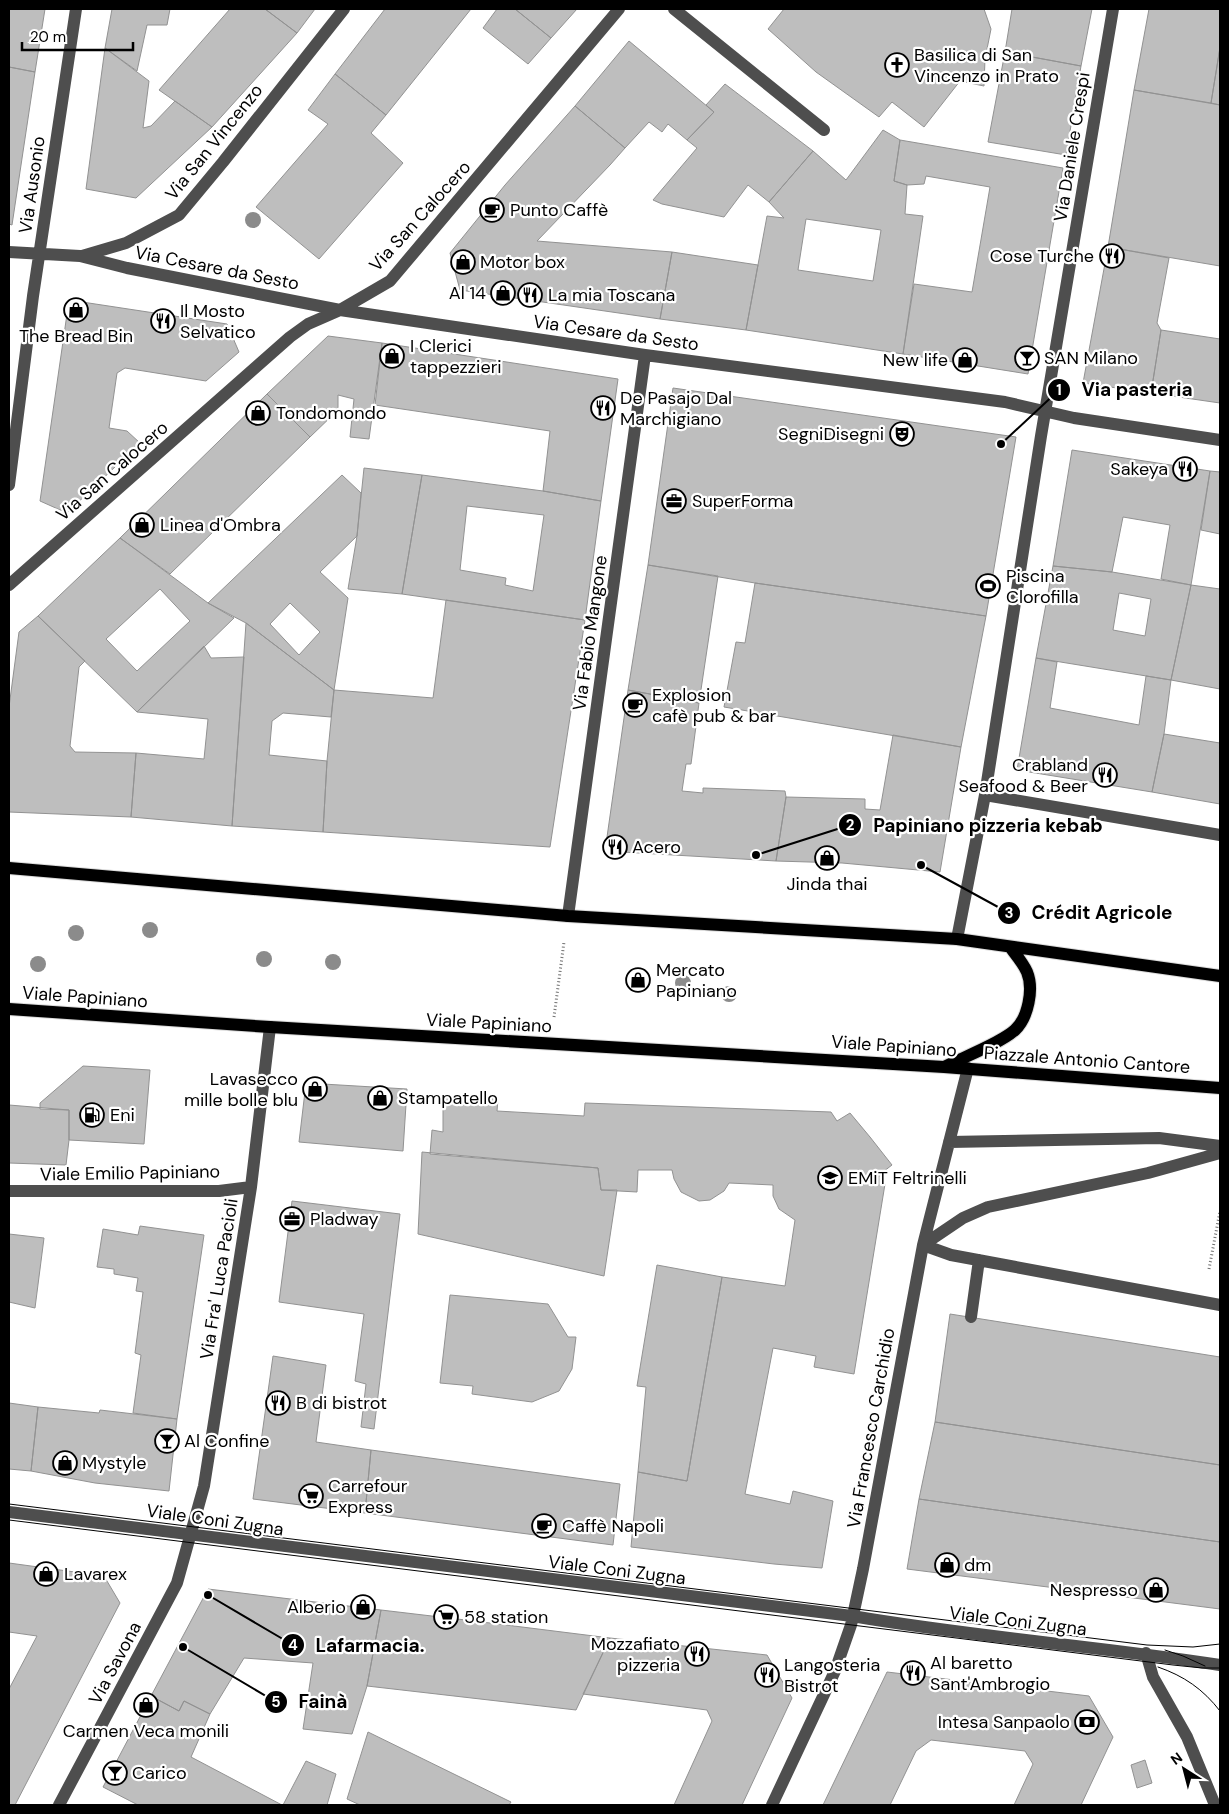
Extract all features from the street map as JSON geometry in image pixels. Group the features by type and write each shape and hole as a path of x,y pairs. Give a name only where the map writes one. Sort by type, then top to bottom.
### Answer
{"main road":[{"path":"9,868 568,916 957,939 1220,976"},
{"path":"944,1067 1006,1036 1014,1031 1022,1022 1029,1002 1030,983 1027,972 1010,947"},
{"name":"Viale Papiniano","path":"9,1009 270,1027 968,1068"},
{"name":"Piazzale Antonio Cantore","path":"968,1068 1220,1088"}],"street":[{"name":"Via Ausonio","path":"9,485 33,296 76,9"},
{"name":"Via San Vincenzo","path":"80,256 126,243 179,215 344,9"},
{"name":"Via San Calocero","path":"9,585 290,337 308,324 340,310 390,281 620,9"},
{"path":"674,9 824,130"},
{"name":"Via Daniele Crespi","path":"986,795 1045,413 1113,9"},
{"name":"Via Cesare da Sesto","path":"9,252 80,256 127,268 340,310 646,355 1004,402 1045,413 1220,440"},
{"name":"Via Fabio Mangone","path":"568,916 646,355"},
{"path":"957,939 986,795 1220,834"},
{"name":"Via Fra' Luca Pacioli","path":"191,1534 204,1486 251,1187 270,1027"},
{"name":"Piazzale Antonio Cantore","path":"923,1245 968,1068"},
{"path":"949,1142 1159,1138 1220,1146"},
{"path":"923,1245 963,1218 988,1207 1148,1173 1220,1153"},
{"name":"Viale Emilio Papiniano","path":"9,1191 219,1191 251,1187"},
{"path":"923,1245 951,1255 1220,1305"},
{"name":"Via Francesco Carchidio","path":"772,1805 835,1671 851,1625 923,1245"},
{"path":"971,1317 979,1260"},
{"name":"Viale Coni Zugna","path":"9,1512 852,1616 895,1624 1146,1654 1220,1665"},
{"name":"Via Savona","path":"59,1805 177,1583 191,1534"},
{"path":"1146,1654 1153,1677 1187,1737 1215,1805"}],"path":[{"path":"551,1044 568,916"},
{"path":"1208,1269 1220,1211"}],"building":[{"path":"9,9 45,9 35,72 9,67"},
{"path":"112,9 170,9 167,25 147,25 137,71 105,48"},
{"path":"230,9 265,9 297,33 212,127 159,90"},
{"path":"265,9 315,9 297,33"},
{"path":"385,9 471,9 386,115 335,74"},
{"path":"497,9 515,9 551,38 528,64 483,28"},
{"path":"515,9 577,9 551,38"},
{"name":"Basilica di San Vincenzo in Prato","path":"784,9 984,9 991,29 985,59 984,86 960,81 924,127 892,102 879,117 816,72 768,29"},
{"path":"1012,9 1092,9 1081,66 1005,52"},
{"path":"1149,9 1220,9 1220,47 1211,103 1134,90"},
{"path":"629,41 714,112 687,140 668,124 662,132 649,122 625,148 575,106"},
{"path":"105,48 149,81 143,128 151,126 175,101 212,127 136,198 86,189"},
{"path":"1220,48 1220,105 1211,103"},
{"path":"1005,52 1081,66 1066,155 988,142"},
{"path":"9,67 35,72 12,225 9,224"},
{"path":"335,74 386,115 371,133 403,163 319,259 256,207 328,124 308,110"},
{"path":"725,84 813,151 769,202 748,185 724,217 662,204 653,200 697,148 687,140 714,112 706,105"},
{"path":"1134,90 1220,105 1220,266 1108,247"},
{"path":"575,106 625,148 537,241 672,252 660,319 460,290 450,253 505,185"},
{"path":"883,130 900,140 894,181 907,185 905,214 923,216 903,354 746,330 767,216 784,218 769,202 813,151 846,180","holes":["806,219 881,230 873,281 798,270"]},
{"path":"900,140 1063,168 1028,374 903,354 914,284 972,292 990,187 926,176 924,184 907,185 894,181"},
{"path":"1108,247 1169,258 1157,323 1161,330 1151,393 1083,383"},
{"path":"672,252 758,265 746,330 660,319"},
{"path":"69,300 227,324 239,352 206,381 125,368 117,373 109,428 127,431 140,443 67,513 40,501"},
{"path":"1161,330 1220,339 1220,403 1151,393"},
{"path":"328,336 382,343 369,439 350,437 354,399 338,395 338,410 310,437 267,394"},
{"path":"382,343 618,379 601,501 543,491 550,431 375,405"},
{"path":"673,388 1016,437 986,616 755,583 648,565"},
{"path":"267,394 310,437 170,574 120,538"},
{"path":"1072,450 1210,471 1191,585 1161,579 1170,525 1123,517 1112,572 1053,566"},
{"path":"364,468 422,475 402,594 348,589 357,536"},
{"path":"1210,471 1220,472 1220,534 1201,530"},
{"path":"342,475 361,493 357,536 320,572 348,598 334,690 246,623 208,603","holes":["290,603 320,632 299,655 270,624"]},
{"path":"422,475 543,491 601,501 585,620 402,594","holes":["467,506 544,515 533,591 505,585 506,578 460,570"]},
{"path":"120,538 208,603 234,618 137,712 38,616","holes":["160,589 190,621 137,671 106,639"]},
{"path":"648,565 718,576 699,703 628,690"},
{"path":"1053,566 1112,572 1191,585 1171,680 1036,658","holes":["1119,593 1151,599 1145,636 1113,630"]},
{"path":"755,583 986,616 961,747 724,707 736,642 745,643"},
{"path":"1191,585 1220,589 1220,689 1171,680"},
{"path":"446,600 585,620 550,847 323,832 334,690 433,698"},
{"path":"38,616 85,661 79,667 70,746 75,752 136,753 131,817 9,812 9,707 19,632"},
{"path":"246,623 334,690 331,717 283,713 272,721 269,755 327,761 323,832 232,826"},
{"path":"204,646 211,658 244,657 232,826 131,817 136,753 204,759 208,719 137,712"},
{"path":"1036,658 1057,662 1050,708 1139,725 1146,676 1171,680 1164,734 1152,792 1017,770"},
{"path":"628,690 699,703 691,764 686,764 682,791 703,793 703,788 785,791 786,797 776,861 605,851"},
{"path":"1164,734 1220,743 1220,804 1152,792"},
{"path":"893,735 961,747 940,872 842,863 776,861 786,797 865,799 865,809 880,810"},
{"path":"83,1066 150,1070 144,1144 69,1140 69,1110 40,1109 40,1103"},
{"path":"306,1083 407,1089 403,1151 299,1142"},
{"path":"443,1096 498,1099 497,1111 584,1116 585,1103 831,1112 837,1121 850,1113 870,1137 892,1165 879,1175 885,1184 854,1374 814,1367 816,1356 773,1348 745,1494 790,1504 793,1491 833,1501 822,1568 631,1547 638,1472 687,1481 722,1277 785,1286 795,1220 779,1209 773,1196 773,1185 729,1183 724,1191 710,1200 699,1201 681,1192 674,1179 672,1170 638,1170 637,1192 601,1190 598,1168 430,1154 432,1130 443,1132"},
{"path":"9,1105 69,1110 69,1140 66,1165 9,1163"},
{"path":"422,1152 598,1168 601,1190 617,1190 604,1276 418,1234"},
{"path":"292,1201 400,1214 374,1429 361,1427 366,1384 355,1381 364,1314 279,1302"},
{"path":"140,1226 204,1235 177,1419 133,1413 141,1355 135,1353 143,1292 136,1291 138,1278 114,1274 114,1269 97,1267 103,1229 138,1235"},
{"path":"9,1234 44,1238 35,1308 9,1302"},
{"path":"657,1265 722,1277 687,1481 638,1472 646,1387 637,1386"},
{"path":"450,1295 548,1304 568,1337 576,1337 572,1369 559,1391 532,1402 472,1394 473,1386 440,1383"},
{"path":"950,1314 1220,1357 1220,1465 935,1422"},
{"path":"273,1356 326,1365 316,1442 371,1450 365,1513 253,1499"},
{"path":"9,1403 38,1407 31,1471 9,1469"},
{"path":"38,1407 99,1413 100,1410 177,1419 169,1491 95,1483 31,1471"},
{"path":"935,1422 1220,1465 1220,1542 919,1499"},
{"path":"371,1450 620,1484 613,1545 365,1513"},
{"path":"919,1499 1220,1542 1220,1609 907,1569"},
{"path":"9,1563 104,1576 120,1603 15,1805 9,1805 9,1689 37,1636 9,1632"},
{"path":"208,1589 381,1610 367,1686 352,1734 303,1729 313,1663 244,1658 210,1714 184,1701 179,1711 151,1696"},
{"path":"381,1610 610,1638 576,1710 367,1686"},
{"path":"610,1638 767,1655 792,1698 742,1805 674,1805 712,1721 707,1710 583,1694"},
{"path":"887,1672 1089,1696 1113,1737 1081,1805 1014,1805 1033,1764 1025,1751 931,1740 916,1751 890,1805 823,1805"},
{"path":"151,1696 179,1711 184,1701 210,1714 191,1757 282,1805 138,1805 103,1787"},
{"path":"368,1732 511,1802 509,1805 360,1805 347,1799"},
{"path":"1145,1760 1152,1783 1137,1788 1131,1765"},
{"path":"306,1761 336,1774 327,1805 283,1805"}],"tram line":[{"path":"9,1504 1147,1645 1193,1647 1220,1644"},
{"path":"9,1520 1173,1665 1220,1668"},
{"path":"1165,1650 1205,1666"},
{"path":"1158,1667 1192,1684 1207,1696 1220,1711"}],"place":[{"name":"Basilica di San Vincenzo in Prato","path":"897,65"},
{"name":"Punto Caffè","path":"492,210"},
{"name":"Cose Turche","path":"1112,256"},
{"name":"Motor box","path":"463,262"},
{"name":"Al 14","path":"503,293"},
{"name":"La mia Toscana","path":"530,295"},
{"name":"The Bread Bin","path":"76,310"},
{"name":"Il Mosto Selvatico","path":"163,321"},
{"name":"I Clerici tappezzieri","path":"392,356"},
{"name":"SAN Milano","path":"1027,358"},
{"name":"New life","path":"965,360"},
{"name":"De Pasajo Dal Marchigiano","path":"603,408"},
{"name":"Tondomondo","path":"258,413"},
{"name":"SegniDisegni","path":"902,434"},
{"name":"Via pasteria","path":"1001,444"},
{"name":"Sakeya","path":"1185,469"},
{"name":"SuperForma","path":"674,501"},
{"name":"Linea d'Ombra","path":"142,525"},
{"name":"Piscina Clorofilla","path":"988,586"},
{"name":"Explosion cafè pub & bar","path":"635,705"},
{"name":"Crabland Seafood & Beer","path":"1105,775"},
{"name":"Acero","path":"615,847"},
{"name":"Papiniano pizzeria kebab","path":"756,855"},
{"name":"Jinda thai","path":"827,858"},
{"name":"Crédit Agricole","path":"921,865"},
{"name":"Mercato Papiniano","path":"638,980"},
{"name":"Lavasecco mille bolle blu","path":"315,1089"},
{"name":"Stampatello","path":"380,1098"},
{"name":"Eni","path":"92,1115"},
{"name":"EMiT Feltrinelli","path":"830,1178"},
{"name":"Pladway","path":"292,1219"},
{"name":"B di bistrot","path":"278,1403"},
{"name":"Al Confine","path":"167,1441"},
{"name":"Mystyle","path":"65,1463"},
{"name":"Carrefour Express","path":"311,1496"},
{"name":"Caffè Napoli","path":"544,1526"},
{"name":"dm","path":"947,1565"},
{"name":"Lavarex","path":"46,1574"},
{"name":"Nespresso","path":"1156,1590"},
{"name":"Lafarmacia.","path":"208,1595"},
{"name":"Alberio","path":"363,1607"},
{"name":"58 station","path":"446,1617"},
{"name":"Fainà","path":"183,1647"},
{"name":"Mozzafiato pizzeria","path":"697,1654"},
{"name":"Al baretto Sant'Ambrogio","path":"913,1673"},
{"name":"Langosteria Bistrot","path":"767,1675"},
{"name":"Carmen Veca monili","path":"146,1705"},
{"name":"Intesa Sanpaolo","path":"1087,1722"},
{"name":"Carico","path":"115,1773"}]}
